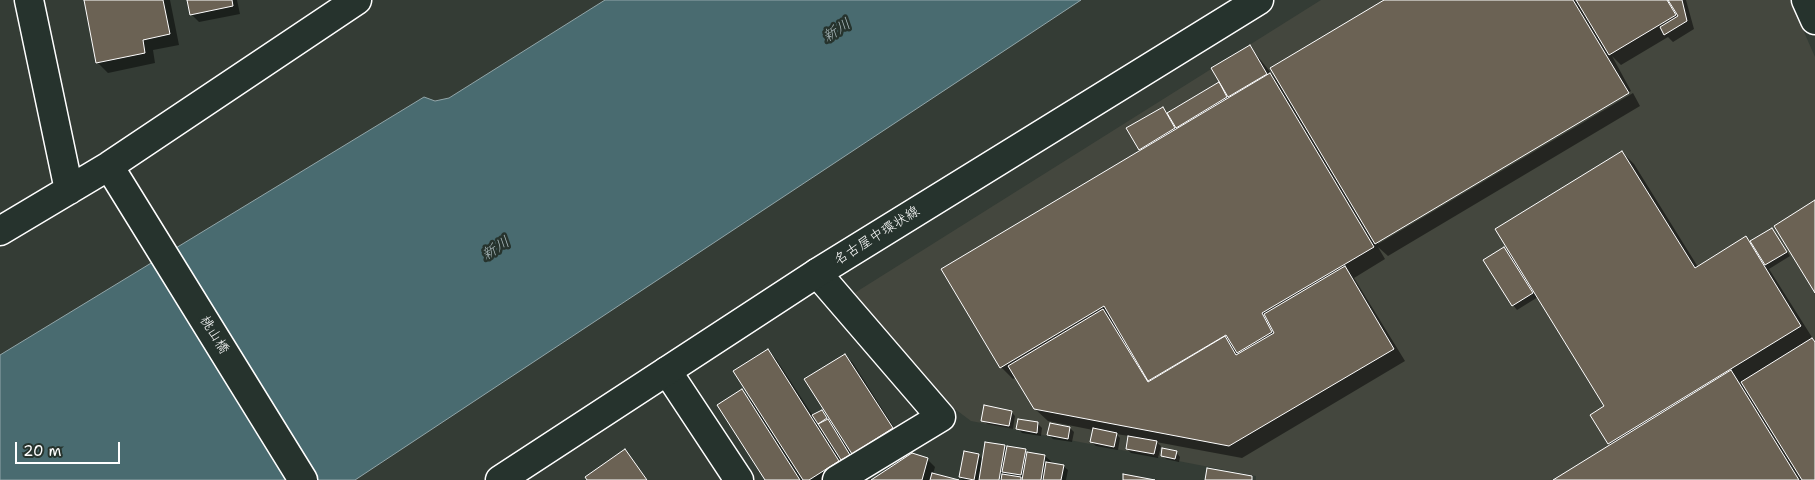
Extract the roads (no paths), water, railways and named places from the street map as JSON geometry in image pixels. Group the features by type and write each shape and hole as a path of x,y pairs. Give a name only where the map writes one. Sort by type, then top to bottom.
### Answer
{"street":[{"path":"29,0 69,190"},
{"name":"名古屋中環状線","path":"500,480 817,272 1259,0"},
{"path":"1806,0 1815,20"},
{"path":"0,230 109,166 354,1"},
{"name":"桃山橋","path":"109,166 303,480"},
{"path":"817,272 941,417 837,480"},
{"path":"666,371 739,480"}],"water":[{"name":"新川","path":"605,0 1081,0 355,480 0,480 0,355 424,97 435,101 449,98"}]}
